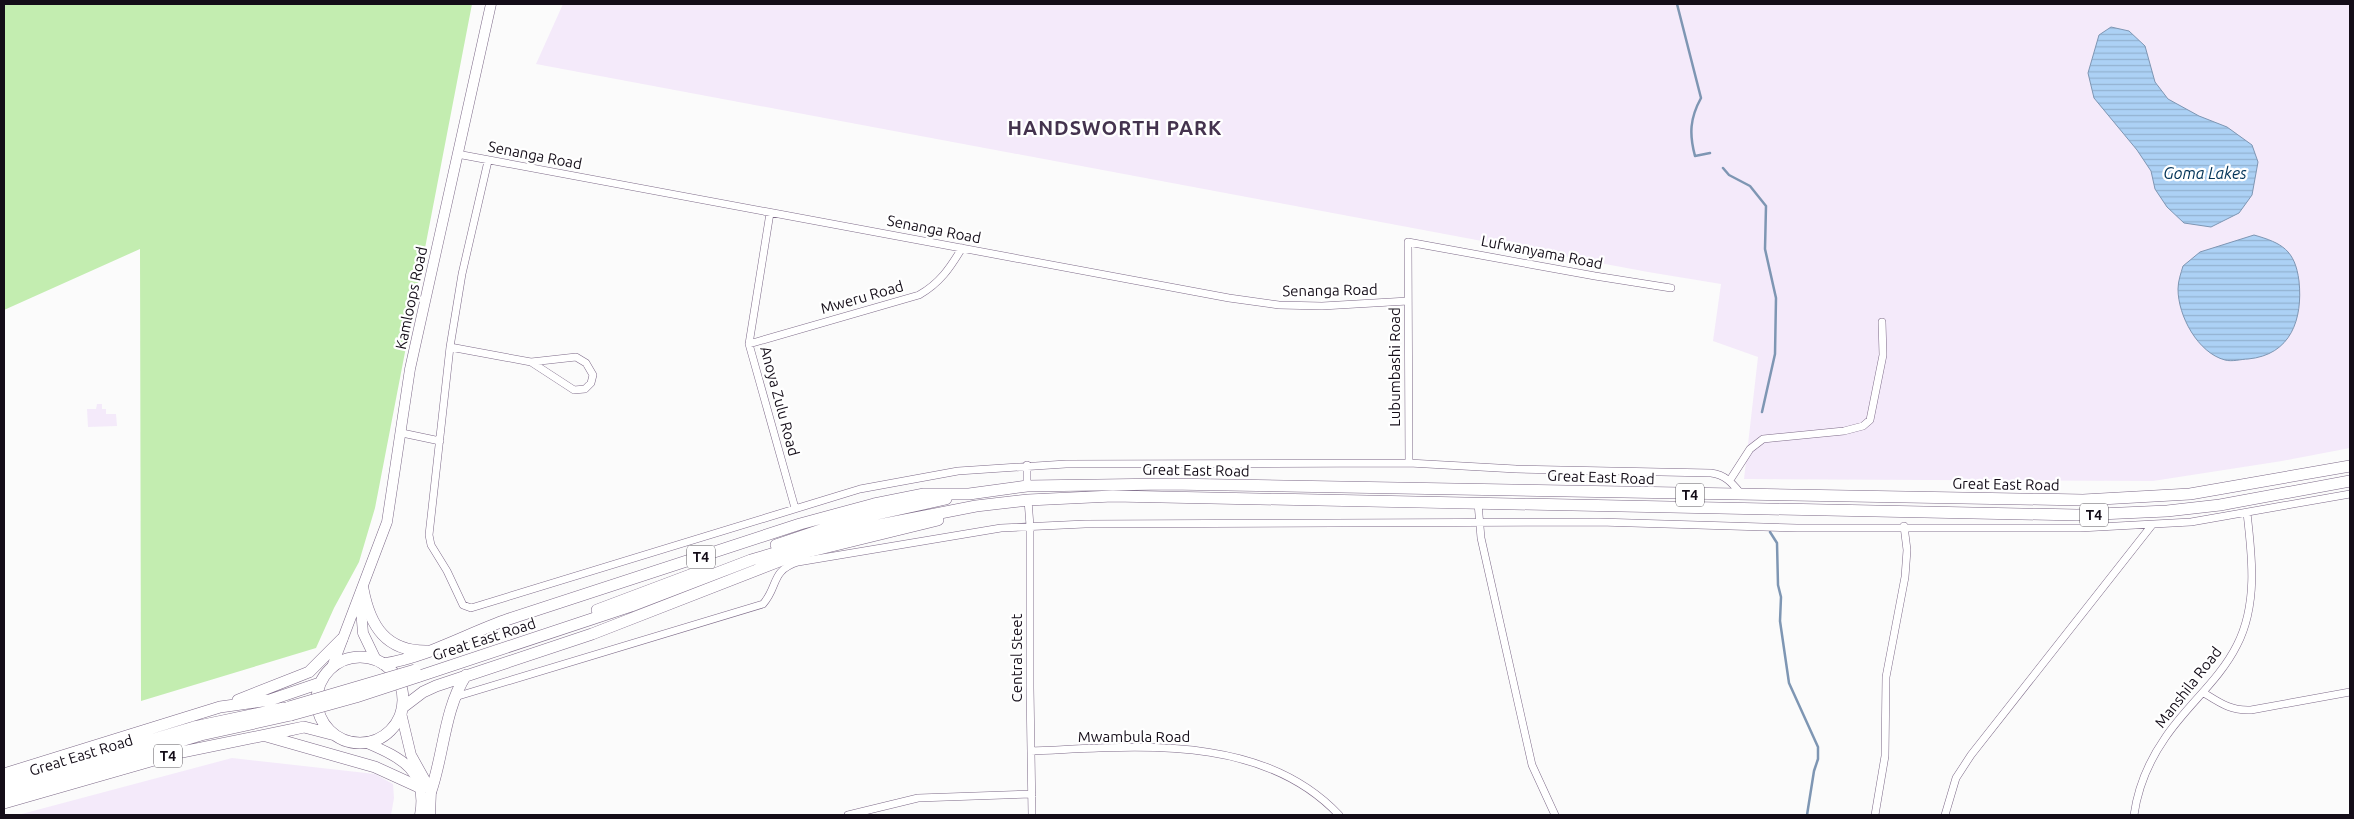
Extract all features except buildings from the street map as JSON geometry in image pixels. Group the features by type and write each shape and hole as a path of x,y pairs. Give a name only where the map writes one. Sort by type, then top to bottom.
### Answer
{"main road":[{"name":"Kamloops Road","path":"332,667 352,611 362,593 387,522 402,433 410,369 491,4"},
{"name":"Great East Road","path":"4,784 194,727 356,698 416,674 850,520 969,494 1027,486 1061,484 1168,484 1743,496 2110,499 2190,494 2350,466"},
{"name":"Great East Road","path":"416,674 631,606 751,560 853,530 972,508 1028,500 1113,496 2077,515 2211,506 2350,481"},
{"name":"Great East Road","path":"380,662 411,659 509,619 800,524 874,504 924,494 969,494"},
{"name":"Great East Road","path":"401,711 423,692 592,634 795,555 930,523 972,508"},
{"name":"Kamloops Road","path":"362,593 363,634 380,662"},
{"path":"362,593 372,622 390,641 414,651 440,648"},
{"path":"220,707 309,672 342,639"},
{"path":"428,792 413,771 402,760 366,743 350,742 335,735 322,721 318,702 320,683 332,667 349,658 368,657 380,662 397,679 402,693 401,711 411,755 428,792 430,815"},
{"path":"420,815 455,697 466,676"},
{"name":"Great East Road","path":"4,774 220,707 270,700 320,683"},
{"name":"Great East Road","path":"4,794 184,740 290,711"},
{"path":"366,743 384,736 394,726 401,711"},
{"name":"Great East Road","path":"4,804 182,752 304,727 335,735"},
{"path":"263,736 375,767 428,792"}],"street":[{"name":"Senanga Road","path":"457,154 1279,305 1322,306 1408,301"},
{"path":"488,161 462,274 450,347 429,535 431,544 447,571 463,605 471,608 666,550 860,489 958,471 1027,465 1409,463 1516,470 1711,472 1722,474 1730,480 1743,496"},
{"name":"Anoya Zulu Road","path":"770,213 749,344 795,508"},
{"name":"Lufwanyama Road","path":"1408,242 1671,288"},
{"name":"Lubumbashi Road","path":"1408,242 1409,463"},
{"name":"Mweru Road","path":"749,344 919,295 935,286 946,274 962,248"},
{"path":"1730,480 1750,449 1763,439 1844,431 1862,426 1870,420 1883,355 1882,322"},
{"path":"450,347 531,362 576,357 591,368 593,375 591,383 584,389 574,390 531,362"},
{"path":"402,433 440,441"},
{"path":"1027,465 1027,486"},
{"path":"455,697 762,604 769,597 779,572 787,566 798,562 946,536 1030,526 1085,524 1599,522 1797,528 1904,526 2080,528 2191,522 2350,494"},
{"name":"Central Steet","path":"1028,500 1030,526 1032,815"},
{"path":"1478,503 1478,522 1532,765 1555,815"},
{"name":"Manshila Road","path":"2134,815 2148,766 2166,736 2204,693 2234,650 2246,620 2251,596 2252,569 2247,513"},
{"path":"1945,815 1956,778 1971,755 2152,525"},
{"path":"1875,815 1885,756 1886,677 1905,577 1907,550 1904,526"},
{"path":"2204,693 2225,706 2237,710 2251,710 2350,692"},
{"name":"Mwambula Road","path":"1031,751 1125,747 1181,748 1225,754 1267,768 1300,784 1331,806 1339,815"},
{"path":"848,815 918,798 1032,794"}],"shaded area":[{"path":"563,4 2350,4 2350,448 2282,461 2153,481 1744,479 1758,357 1713,341 1721,284 1648,272 536,64"},
{"path":"97,404 102,404 102,409 106,409 106,414 116,414 117,426 88,427 87,409 96,409"},
{"path":"232,758 375,774 393,784 394,798 391,815 18,815"}],"green space":[{"path":"4,4 472,4 375,508 359,562 334,608 316,648 141,701 140,249 4,310"}],"water":[{"name":"Goma Lakes","path":"2111,27 2129,31 2145,46 2155,82 2168,99 2199,116 2227,127 2252,145 2258,162 2252,195 2239,213 2211,227 2184,223 2167,207 2155,189 2151,171 2137,150 2094,98 2088,73 2099,35"},
{"path":"2254,235 2272,241 2286,249 2290,255 2297,270 2299,281 2299,309 2291,333 2284,343 2275,350 2263,356 2248,359 2225,360 2206,350 2191,332 2179,300 2179,280 2183,266 2200,252"}],"waterway":[{"path":"1677,4 1701,98 1693,119 1691,133 1693,148 1695,156 1710,153"},
{"path":"1723,168 1729,175 1750,186 1766,206 1765,249 1776,298 1775,354 1762,412"},
{"path":"1770,532 1777,543 1778,585 1781,597 1780,621 1789,683 1818,747 1818,759 1814,771 1807,815"}],"district":[{"name":"HANDSWORTH PARK","path":"1115,127"}]}
